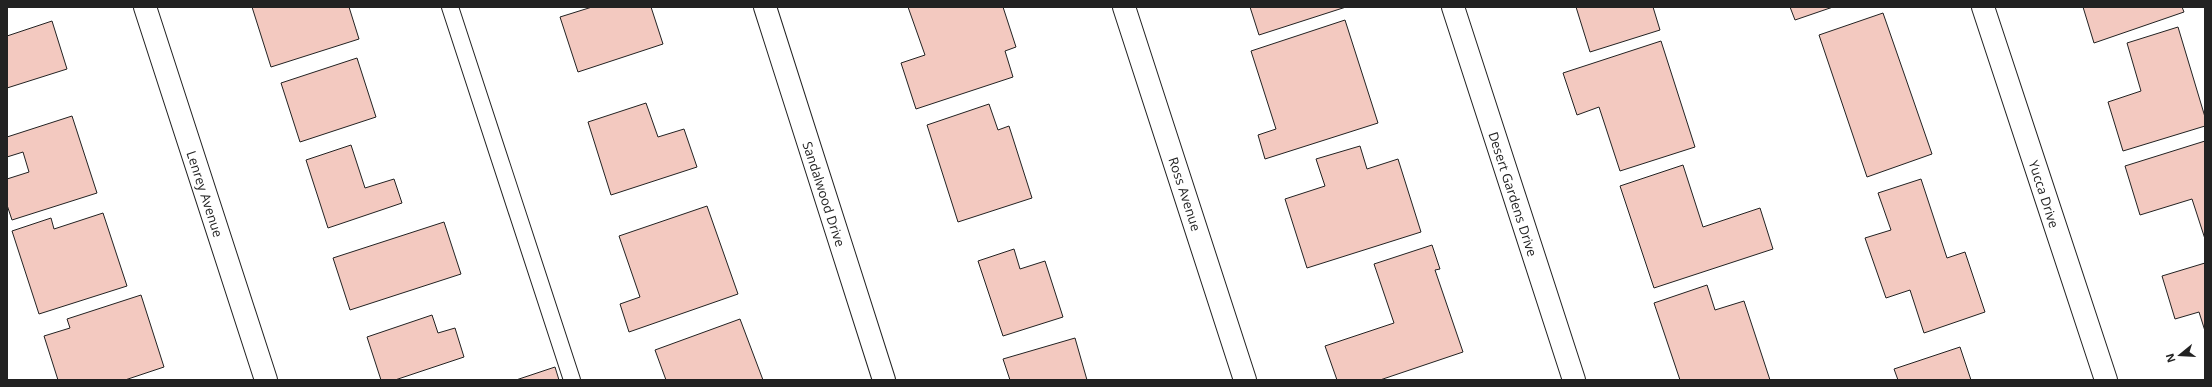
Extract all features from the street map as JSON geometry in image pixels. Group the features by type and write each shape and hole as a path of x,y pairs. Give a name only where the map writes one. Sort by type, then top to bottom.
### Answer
{"street":[{"name":"Lenrey Avenue","path":"145,7 266,380"},
{"name":"Sandalwood Drive","path":"765,7 884,380"},
{"name":"Ross Avenue","path":"1124,7 1245,380"},
{"name":"Desert Gardens Drive","path":"1453,7 1574,380"},
{"name":"Yucca Drive","path":"1983,7 2106,380"}],"lane":[{"path":"450,7 572,380"}],"building":[{"path":"252,7 349,7 359,39 271,67"},
{"path":"592,7 651,7 663,44 578,72 560,17"},
{"path":"908,7 1003,7 1016,47 1005,51 1013,77 916,109 901,63 925,55"},
{"path":"1250,7 1346,7 1259,35"},
{"path":"1576,7 1653,7 1660,30 1590,52"},
{"path":"1790,7 1833,7 1795,20"},
{"path":"2083,7 2182,7 2184,12 2094,43"},
{"path":"1883,13 1932,154 1867,177 1819,35"},
{"path":"1345,20 1378,123 1265,159 1258,135 1276,129 1251,51"},
{"path":"52,21 67,69 7,88 7,36"},
{"path":"2178,27 2205,117 2205,126 2123,151 2108,102 2141,91 2127,43"},
{"path":"1661,41 1695,147 1620,171 1599,107 1577,115 1563,73"},
{"path":"357,58 376,117 300,142 281,83"},
{"path":"646,103 658,137 684,129 697,167 611,195 588,122"},
{"path":"989,104 998,130 1009,126 1032,198 958,222 927,125"},
{"path":"72,116 97,193 12,220 7,205 7,179 29,172 23,152 7,157 7,137"},
{"path":"2205,141 2205,239 2192,199 2140,215 2125,166"},
{"path":"351,145 365,188 394,179 402,203 328,228 306,160"},
{"path":"1360,146 1367,169 1398,159 1421,232 1307,268 1285,199 1325,186 1316,159"},
{"path":"1683,165 1703,227 1760,208 1773,249 1654,288 1620,186"},
{"path":"1921,179 1947,258 1965,252 1985,312 1924,333 1910,290 1886,298 1865,238 1891,230 1878,193"},
{"path":"707,206 738,294 629,332 620,304 640,297 619,236"},
{"path":"103,213 127,286 39,314 12,231 51,218 54,229"},
{"path":"444,222 461,274 350,310 333,258"},
{"path":"1432,245 1440,269 1435,270 1463,352 1380,380 1337,380 1325,346 1394,323 1374,264"},
{"path":"1014,249 1020,269 1045,261 1063,317 1003,336 978,261"},
{"path":"2205,263 2205,331 2199,312 2175,319 2162,276"},
{"path":"1707,285 1715,310 1744,301 1770,380 1680,380 1654,303"},
{"path":"141,295 164,367 125,380 58,380 44,336 70,328 67,319"},
{"path":"432,315 438,333 455,328 464,357 395,380 381,380 367,337"},
{"path":"740,319 763,380 666,380 655,350"},
{"path":"1075,338 1087,380 1010,380 1003,359"},
{"path":"1960,347 1971,380 1898,380 1894,369"},
{"path":"555,367 559,380 516,380"}]}
